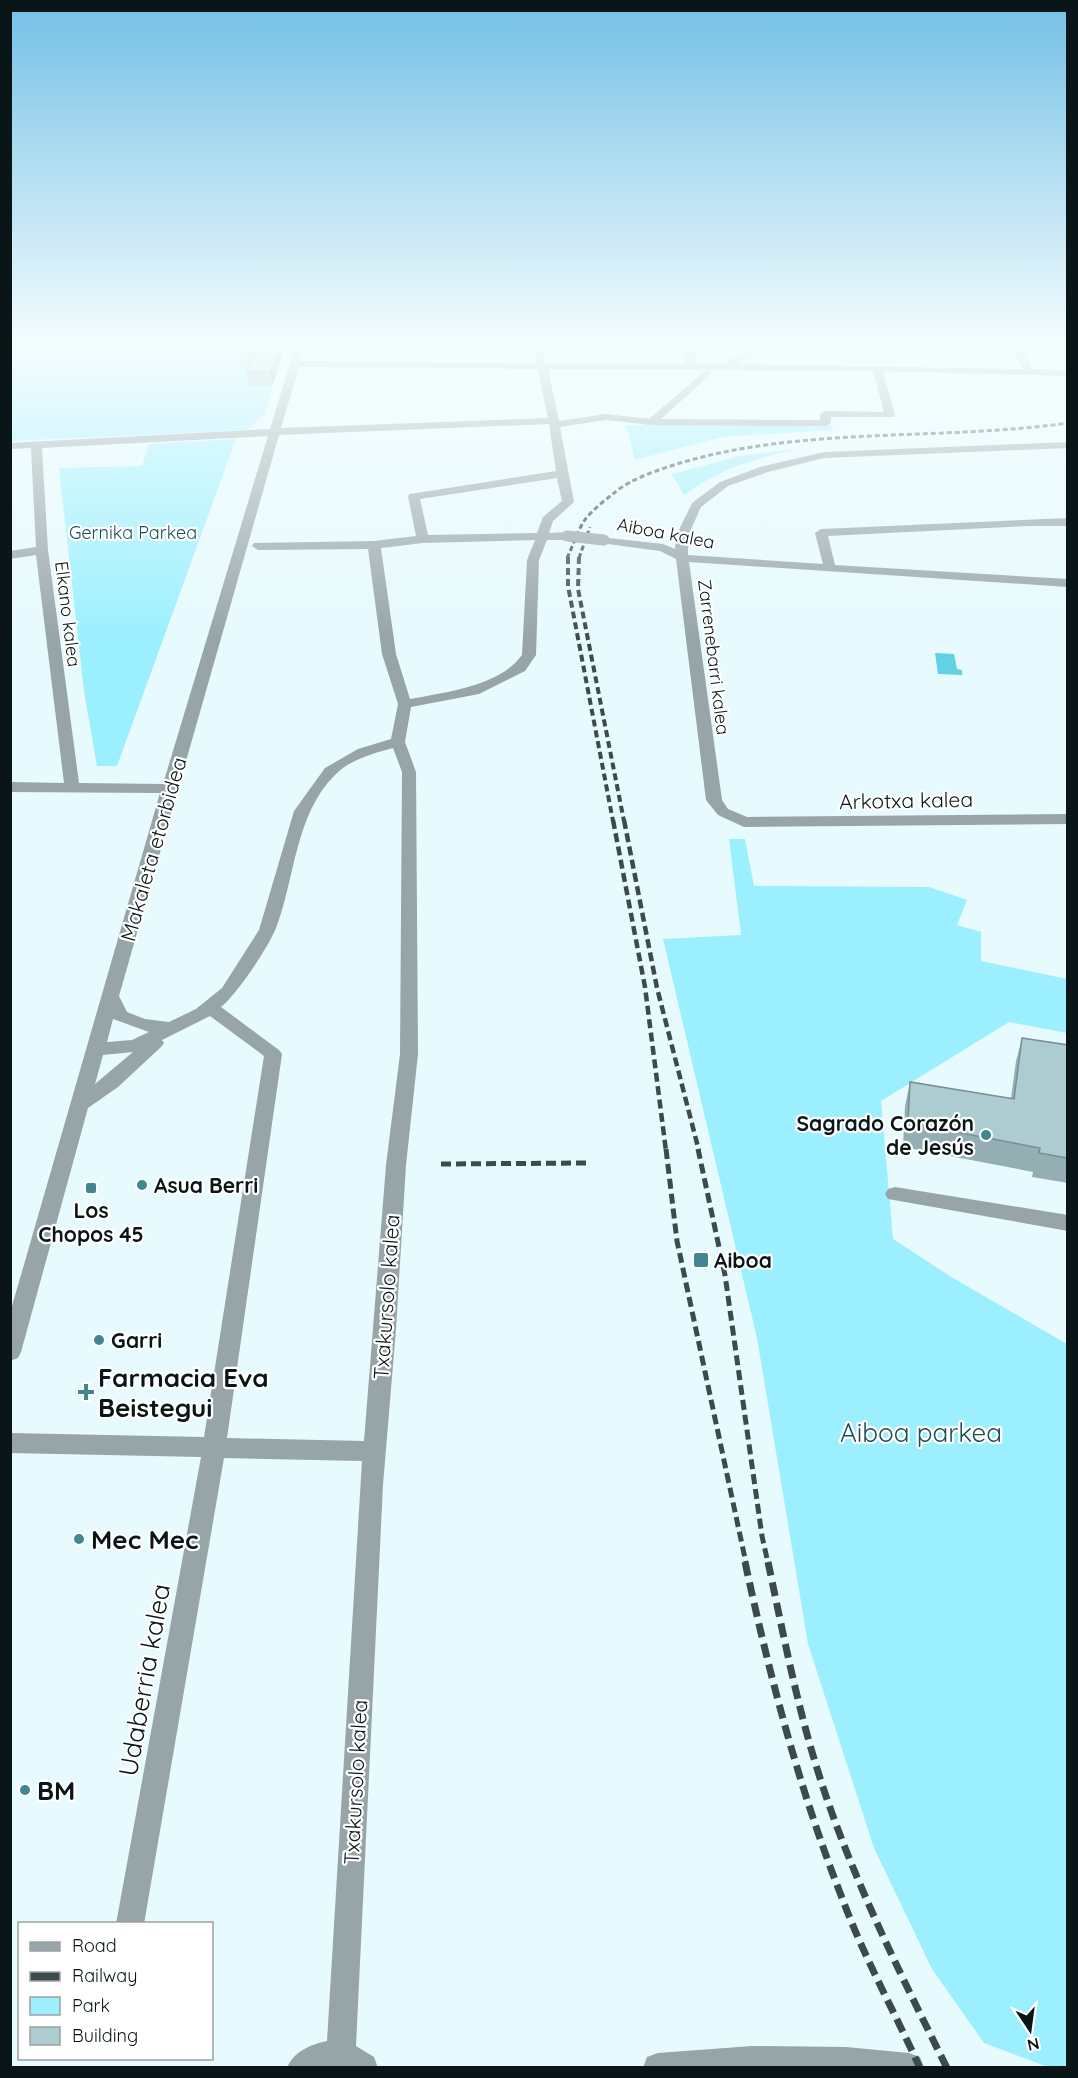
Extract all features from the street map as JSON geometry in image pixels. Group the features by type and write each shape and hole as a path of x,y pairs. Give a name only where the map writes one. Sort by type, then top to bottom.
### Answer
{"street":[{"path":"10,446 55,444"},
{"name":"Makaleta etorbidea","path":"10,1352 169,789 270,444"},
{"path":"405,704 474,691 520,668 529,655 532,560 538,552 547,520 568,502 557,444"},
{"name":"Elkano kalea","path":"36,445 42,550 72,787"},
{"name":"Zarrenebarri kalea","path":"744,822 723,812 714,800 681,547 682,536 696,505 724,484 764,469 825,455 1068,445"},
{"path":"423,539 414,496 561,474"},
{"path":"830,568 821,534 1027,522 1068,522"},
{"name":"Aiboa kalea","path":"258,546 374,545 423,539 567,536 663,548 684,558 1068,583"},
{"path":"97,1049 135,1046 172,1028 208,1007 228,992 267,930 302,811 330,771 363,752 398,742 405,704 389,654 374,545"},
{"path":"10,555 42,550"},
{"name":"Txakursolo kalea","path":"352,2061 374,1451 396,1165 409,1054 409,772 398,742"},
{"path":"10,787 169,789"},
{"name":"Arkotxa kalea","path":"744,822 1068,819"},
{"path":"111,998 120,1016 142,1025 172,1028"},
{"name":"Udaberria kalea","path":"130,1922 214,1447 273,1054 208,1007"},
{"path":"82,1103 111,1082 172,1028"},
{"path":"895,1194 1068,1223"},
{"path":"10,1443 374,1451"},
{"path":"302,2067 325,2055 352,2061"},
{"path":"658,2067 711,2062 845,2061 909,2067"}],"green space":[{"name":"Gernika Parkea","path":"149,444 234,444 117,766 97,766 84,691 59,468 142,466"},
{"path":"631,444 696,444 635,460"},
{"path":"798,449 767,456 724,471 684,495 672,474 740,456"},
{"name":"Aiboa parkea","path":"729,839 745,839 754,886 929,887 967,900 957,925 981,932 981,961 1067,979 1067,1033 1009,1022 881,1101 893,1239 953,1278 1067,1344 1067,2067 1048,2067 984,2043 932,1969 874,1848 808,1644 757,1338 663,939 741,935"}],"shaded area":[{"path":"935,653 954,654 957,669 962,670 962,675 938,674"}],"building":[{"name":"Sagrado Corazón de Jesús","path":"1022,1038 1068,1045 1068,1158 1039,1153 1040,1148 908,1123 910,1082 1014,1099"}],"railway":[{"path":"567,558 579,530 590,514 621,488 637,479 680,463 727,451 775,444"},
{"path":"579,558 590,527"},
{"path":"568,557 568,586 613,821"},
{"path":"579,557 578,589 624,821"},
{"path":"613,820 645,987 666,1151"},
{"path":"624,820 657,988 699,1151"},
{"path":"666,1149 677,1241 746,1563"},
{"path":"698,1149 725,1275 762,1536 768,1563"},
{"path":"441,1164 586,1163"},
{"path":"745,1562 787,1734 813,1819 852,1924 920,2068"},
{"path":"768,1562 801,1712 828,1802 875,1918 947,2068"}],"place":[{"name":"Sagrado Corazón de Jesús","path":"986,1135"},
{"name":"Asua Berri","path":"142,1185"},
{"name":"Los Chopos 45","path":"91,1188"},
{"name":"Aiboa","path":"701,1260"},
{"name":"Garri","path":"99,1340"},
{"name":"Farmacia Eva Beistegui","path":"86,1392"},
{"name":"Mec Mec","path":"79,1539"},
{"name":"BM","path":"25,1790"}]}
